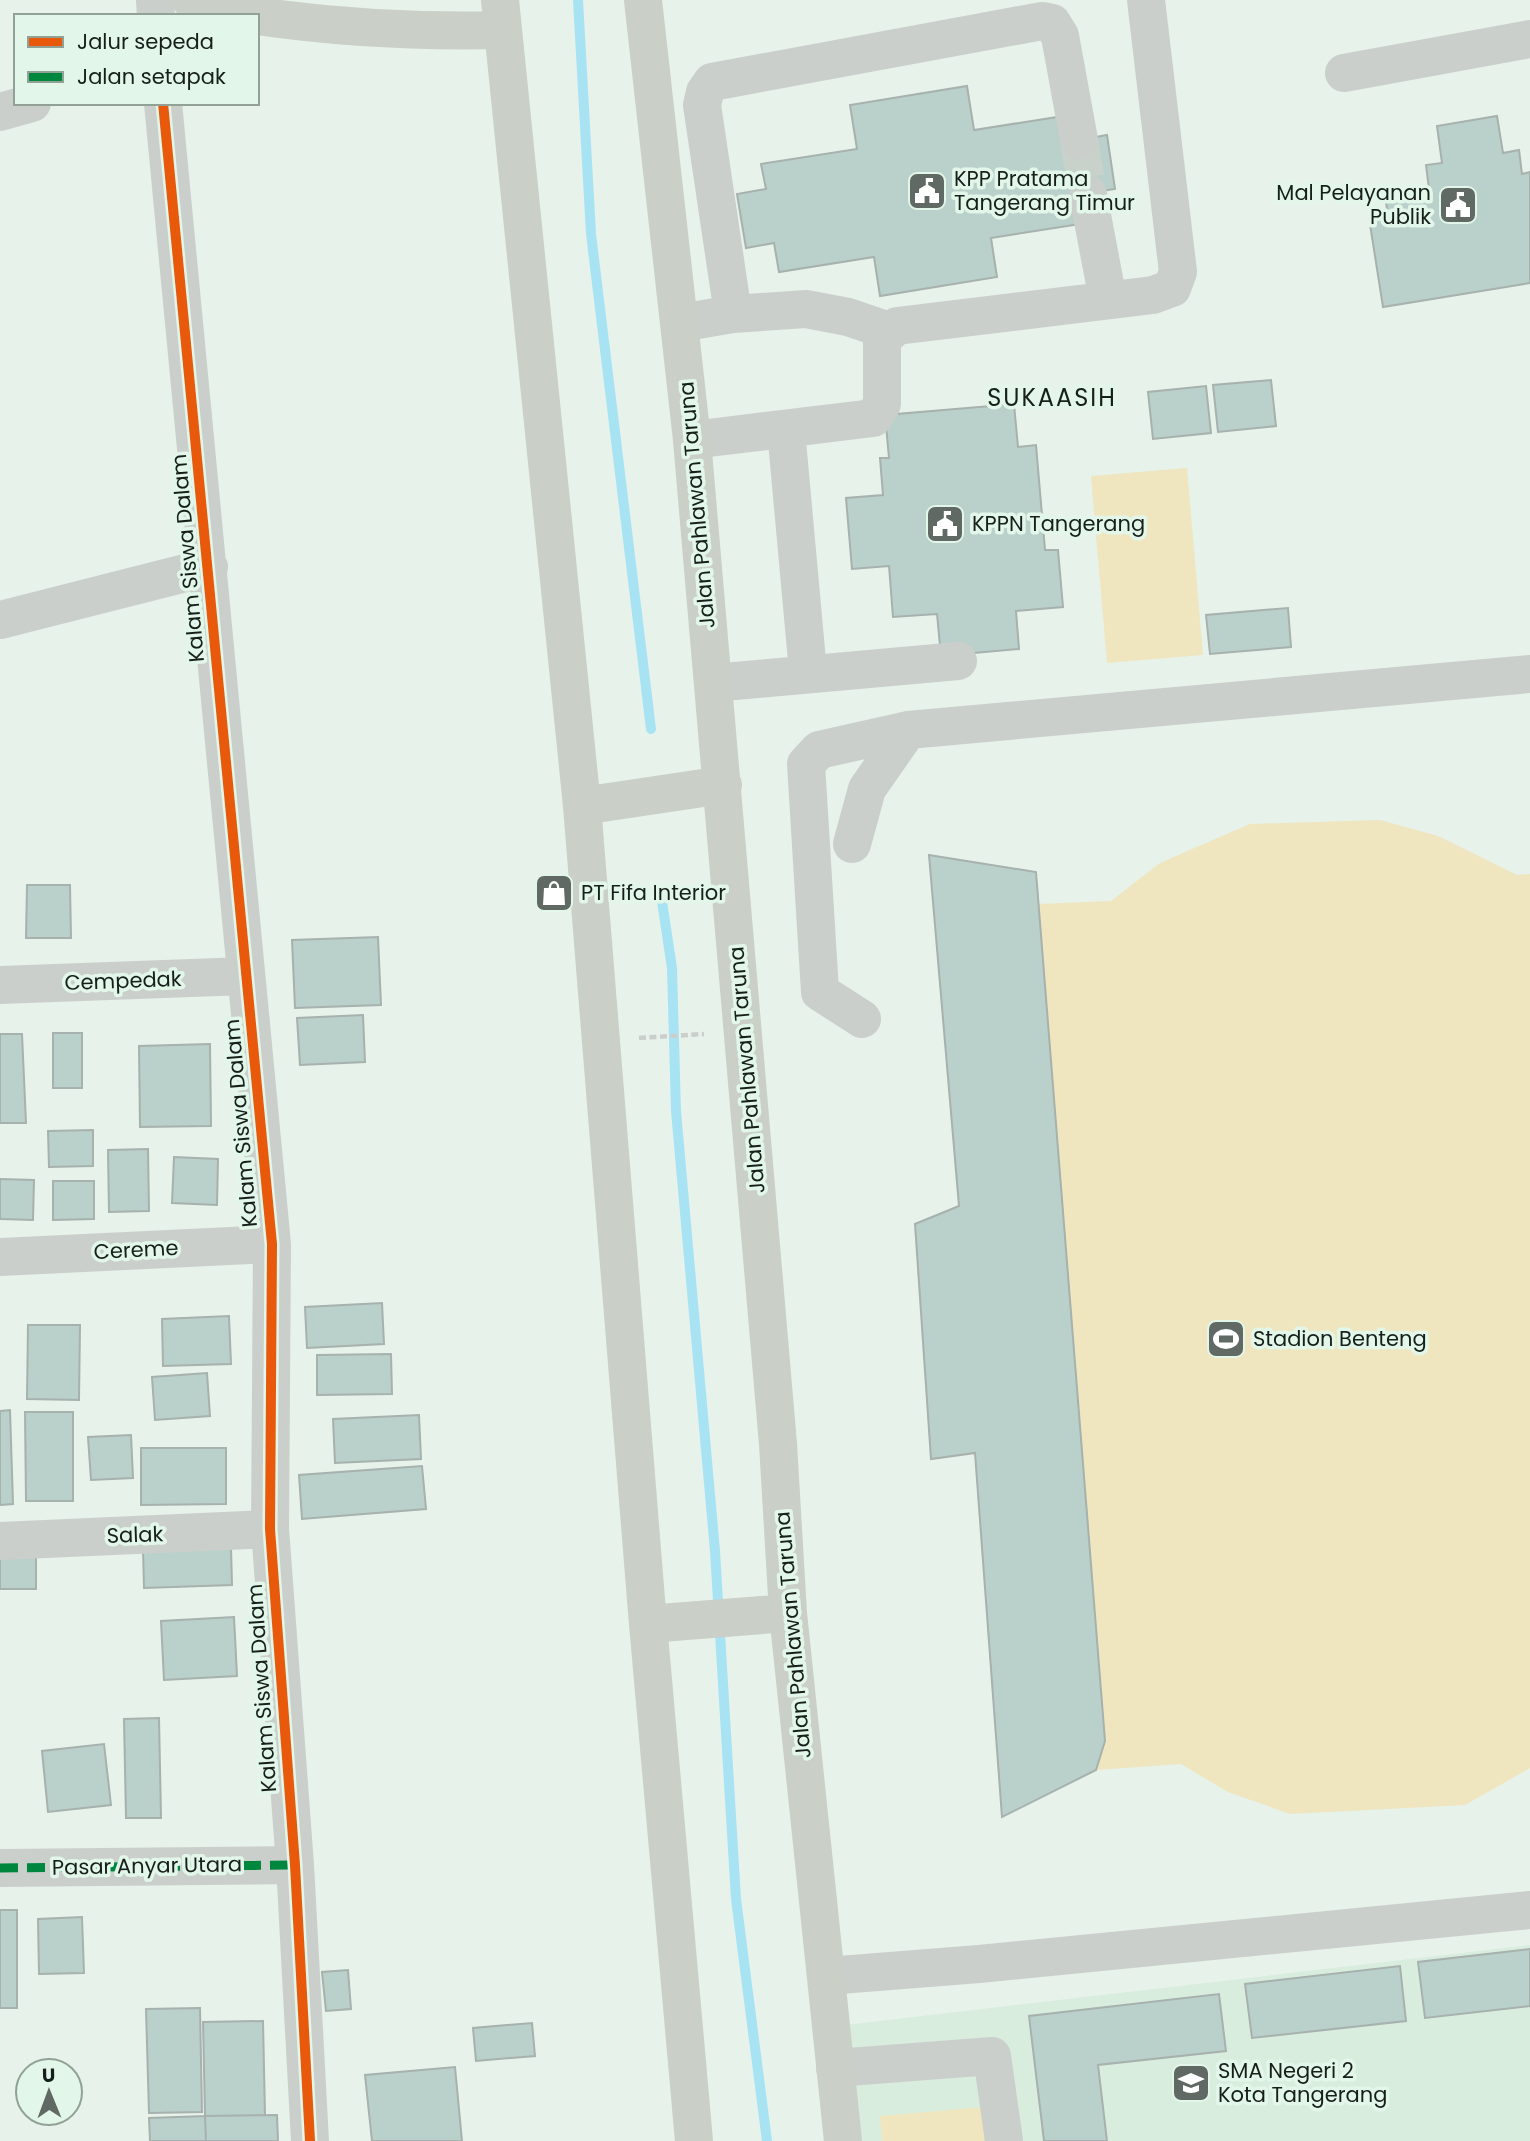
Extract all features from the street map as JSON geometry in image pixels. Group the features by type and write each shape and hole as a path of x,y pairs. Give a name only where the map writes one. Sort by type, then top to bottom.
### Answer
{"main road":[{"path":"191,0 247,14"},
{"name":"Jalan Pahlawan Taruna","path":"643,0 692,440 778,1444 773,1614 827,1976 843,2141"},
{"path":"259,17 337,28 423,32 501,12 662,1623 694,2141"},
{"path":"582,806 723,785"},
{"path":"662,1623 773,1614"}],"street":[{"path":"692,440 868,420 880,412 883,396 880,349 889,331 897,326 1108,300 1172,288 1178,272 1146,0"},
{"path":"733,314 702,105 705,92 712,82 1042,21 1052,23 1060,36 1079,140"},
{"path":"1344,73 1530,39"},
{"path":"0,112 25,105"},
{"name":"Kalam Siswa Dalam","path":"163,105 272,1244 270,1529 295,1865 310,2141"},
{"path":"1088,194 1108,300"},
{"path":"680,323 733,314 806,309 848,317 889,331"},
{"path":"786,430 808,672"},
{"path":"0,620 209,568"},
{"path":"713,683 808,672 958,661"},
{"path":"862,1019 820,992 806,764 819,750 908,730 1530,674"},
{"path":"852,844 867,789 908,730"},
{"name":"Cempedak","path":"0,985 247,976"},
{"name":"Cereme","path":"0,1257 272,1244"},
{"name":"Salak","path":"0,1541 270,1529"},
{"name":"Pasar Anyar Utara","path":"0,1868 295,1865"},
{"path":"827,1976 1104,1938 1530,1910"},
{"path":"835,2068 992,2056 1004,2141"}],"path":[{"path":"635,1038 696,1035"}],"shaded area":[{"path":"1187,468 1203,655 1107,663 1091,476"},
{"name":"Stadion Benteng","path":"1380,820 1438,836 1517,875 1530,874 1530,1768 1465,1805 1290,1814 1228,1792 1181,1764 1096,1770 1002,1817 975,1454 931,1459 915,1224 959,1205 929,855 1036,872 1039,904 1111,901 1160,863 1250,824"},
{"name":"SMA Negeri 2 Kota Tangerang","path":"1530,1945 1530,2141 859,2141 845,2025"},
{"path":"984,2107 987,2141 882,2141 880,2116"}],"building":[{"name":"KPP Pratama Tangerang Timur","path":"967,86 974,130 1070,115 1074,141 1107,135 1115,189 1083,194 1087,223 991,238 997,277 880,296 874,257 779,272 774,243 746,248 737,194 766,189 761,164 857,149 850,105"},
{"name":"Mal Pelayanan Publik","path":"1497,116 1503,153 1519,150 1522,174 1530,172 1530,283 1383,307 1369,218 1388,215 1385,196 1429,189 1426,165 1442,163 1437,126"},
{"path":"1271,380 1276,426 1218,432 1213,385"},
{"path":"1206,386 1211,433 1153,439 1148,392"},
{"name":"KPPN Tangerang","path":"1014,404 1018,447 1036,445 1045,550 1058,550 1063,607 1016,611 1019,649 941,656 937,614 893,617 889,566 852,569 846,498 883,495 880,458 889,458 885,415"},
{"path":"1288,608 1291,647 1210,654 1206,615"},
{"path":"929,855 1036,872 1105,1741 1096,1770 1002,1817 975,1453 931,1459 915,1224 959,1206"},
{"path":"27,885 70,885 71,938 26,938"},
{"path":"378,937 381,1005 295,1008 292,940"},
{"path":"363,1015 365,1062 300,1065 297,1018"},
{"path":"53,1033 82,1033 82,1088 53,1088"},
{"path":"0,1034 22,1034 26,1123 0,1123"},
{"path":"210,1044 211,1126 140,1127 139,1046"},
{"path":"93,1130 93,1166 49,1167 48,1131"},
{"path":"148,1149 149,1211 109,1212 108,1150"},
{"path":"174,1157 218,1159 217,1205 172,1203"},
{"path":"0,1179 34,1180 33,1220 0,1219"},
{"path":"53,1181 94,1181 94,1219 53,1220"},
{"path":"382,1303 384,1344 307,1348 305,1307"},
{"path":"229,1316 231,1364 163,1366 162,1319"},
{"path":"28,1325 80,1325 79,1400 27,1399"},
{"path":"391,1354 392,1394 317,1395 317,1355"},
{"path":"207,1373 210,1416 155,1420 152,1377"},
{"path":"10,1410 13,1504 0,1505 0,1411"},
{"path":"25,1412 73,1412 73,1501 26,1501"},
{"path":"419,1415 421,1459 335,1463 333,1419"},
{"path":"131,1435 133,1478 91,1480 88,1437"},
{"path":"141,1448 226,1448 226,1504 141,1505"},
{"path":"422,1466 426,1509 302,1519 299,1475"},
{"path":"231,1547 232,1585 144,1588 143,1549"},
{"path":"0,1548 36,1548 36,1589 0,1589"},
{"path":"234,1617 237,1676 164,1680 161,1621"},
{"path":"159,1718 161,1818 126,1818 124,1719"},
{"path":"104,1744 111,1805 48,1812 42,1751"},
{"path":"0,1910 17,1910 17,2008 0,2008"},
{"path":"82,1917 84,1973 39,1974 38,1919"},
{"path":"1530,1949 1530,2006 1425,2018 1418,1962"},
{"path":"1400,1966 1406,2021 1252,2038 1245,1984"},
{"path":"348,1970 351,2009 326,2011 322,1972"},
{"path":"1219,1994 1226,2051 1098,2065 1107,2141 1044,2141 1029,2016"},
{"path":"200,2008 202,2112 149,2113 146,2009"},
{"path":"263,2021 265,2115 205,2116 203,2022"},
{"path":"532,2023 535,2056 476,2061 473,2028"},
{"path":"455,2067 462,2141 372,2141 365,2075"},
{"path":"277,2115 278,2141 206,2141 205,2116"},
{"path":"205,2116 206,2141 150,2141 149,2118"}],"waterway":[{"path":"578,0 591,234 651,729"},
{"path":"661,895 672,968 676,1111 715,1551 736,1899 767,2141"}],"tunnel":[{"path":"1079,140 1088,194"}],"marked path":[{"path":"0,1868 295,1865"}],"cycle path":[{"path":"163,105 272,1244 270,1529 295,1865 310,2141"}],"place":[{"name":"KPP Pratama Tangerang Timur","path":"927,191"},
{"name":"Mal Pelayanan Publik","path":"1458,205"},
{"name":"KPPN Tangerang","path":"945,524"},
{"name":"PT Fifa Interior","path":"554,893"},
{"name":"Stadion Benteng","path":"1226,1339"},
{"name":"SMA Negeri 2 Kota Tangerang","path":"1191,2083"}],"district":[{"name":"SUKAASIH","path":"1052,398"}]}
